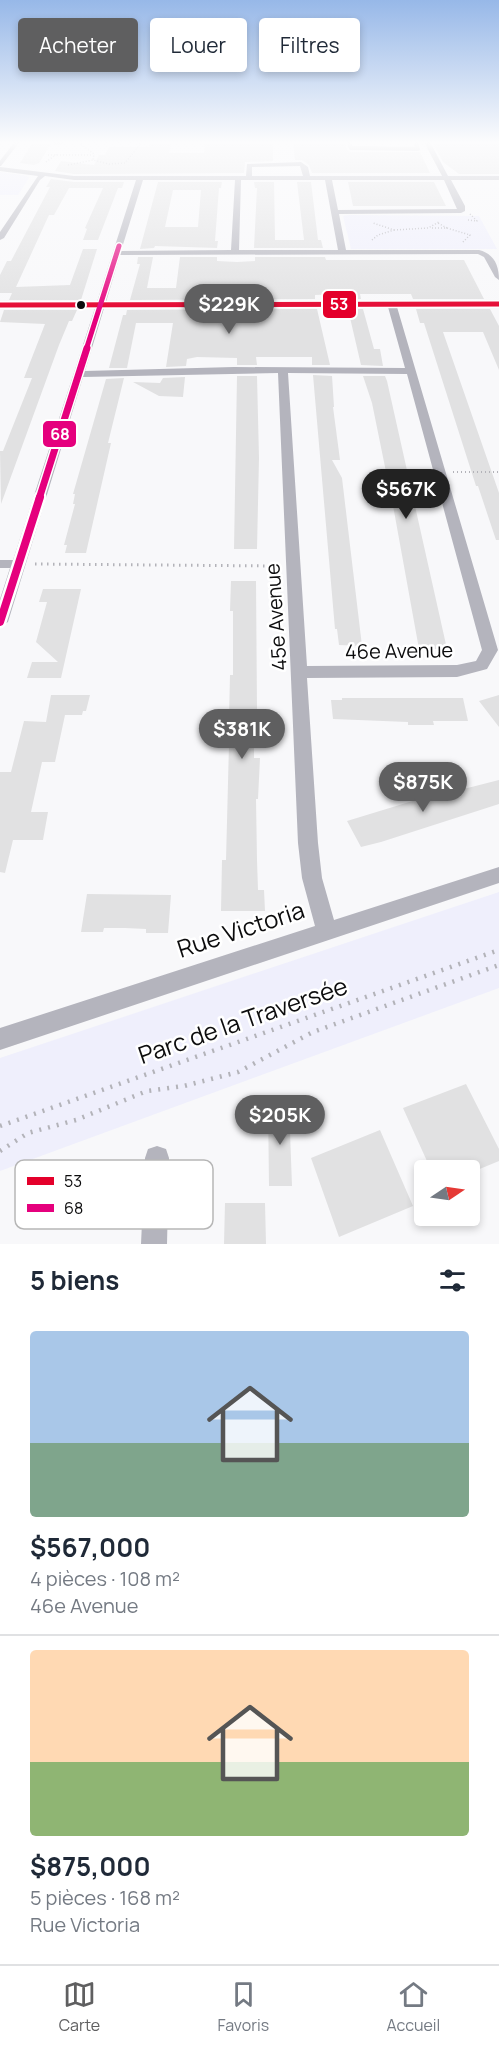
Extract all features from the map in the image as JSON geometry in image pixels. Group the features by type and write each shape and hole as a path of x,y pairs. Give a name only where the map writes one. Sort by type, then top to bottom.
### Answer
{"street":[{"path":"0,238 24,200"},
{"path":"0,622 133,200"},
{"path":"235,253 237,200"},
{"path":"332,200 342,252"},
{"path":"334,212 461,212 458,200"},
{"path":"117,253 484,253 489,257 499,277"},
{"path":"0,304 499,303"},
{"name":"46e Avenue","path":"300,672 457,671 481,665 490,650 392,304"},
{"path":"80,374 283,370 411,371"},
{"name":"45e Avenue","path":"283,370 312,878 327,930"},
{"path":"0,564 19,564"},
{"name":"Rue Victoria","path":"0,1039 499,875"},
{"path":"154,1244 155,1229"}],"path":[{"path":"342,252 368,243 378,235 394,230 368,221"},
{"path":"438,223 470,235 460,245 466,252"},
{"path":"428,228 447,228"},
{"path":"440,472 499,472"},
{"path":"19,564 293,567"},
{"name":"Parc de la Traversée","path":"0,1126 499,950"},
{"path":"0,1151 28,1133 76,1120 147,1091 184,1086 238,1072 314,1032 499,965"}],"shaded area":[{"path":"343,216 479,216 497,249 351,249"},
{"path":"499,892 499,988 30,1160 15,1160 15,1165 0,1171 0,1058"}],"building":[{"path":"43,200 62,200 54,215 49,215 16,287 70,285 83,249 97,249 81,300 9,300 12,293 0,293 0,275 7,261 11,261"},
{"path":"98,200 113,200 98,240 83,240 87,229 85,228"},
{"path":"153,200 171,200 165,227 198,227 200,200 218,200 215,241 218,241 217,248 155,246 140,249"},
{"path":"256,200 274,200 275,240 304,240 299,200 313,200 318,240 321,240 323,248 254,248"},
{"path":"352,200 443,200 446,206 353,206"},
{"path":"138,257 153,257 147,288 176,288 180,257 217,257 217,261 237,262 255,261 255,257 325,257 326,260 464,260 484,299 413,299 411,294 360,294 361,299 345,299 336,294 315,295 315,299 130,300 140,264 137,264"},
{"path":"317,309 330,365 312,365 312,357 256,357 257,365 237,365 237,358 197,357 187,359 186,366 166,367 173,323 136,323 127,368 109,368 123,315 126,315 127,310"},
{"path":"348,309 363,309 374,349 380,349 383,366 361,365"},
{"path":"416,309 490,309 499,326 499,370 483,332 443,332 499,493 499,540 496,540 478,486 476,486 424,323 420,323"},
{"path":"4,310 77,310 72,321 69,321 59,345 1,504 0,451 3,451 32,378 24,378 45,324 0,322"},
{"path":"313,375 332,376 333,407 340,460 332,460 342,478 362,646 339,645 337,629 335,629"},
{"path":"237,376 257,376 259,458 257,549 234,549"},
{"path":"363,376 385,376 387,381 447,649 419,649 372,403"},
{"path":"185,377 183,397 159,396 133,382 160,383 163,378"},
{"path":"124,378 108,443 111,443 86,553 65,553 67,545 64,545 75,504 73,504 75,494 73,494 106,379"},
{"path":"231,581 256,581 257,710 254,710 254,758 260,758 258,799 256,799 257,860 258,890 264,890 265,911 221,911 222,860 226,860 229,744 215,744 216,720 229,720 230,675 233,675"},
{"path":"43,589 81,589 61,678 27,678 32,662 58,662 36,642 47,602 39,602"},
{"path":"51,695 90,695 86,711 83,711 82,715 65,715 55,762 42,762 31,812 48,812 43,840 13,840 5,873 0,872 0,772 11,772 24,721 46,722"},
{"path":"499,695 499,727 479,701"},
{"path":"342,698 463,698 468,721 433,721 434,725 408,725 408,722 333,719 331,700 342,700"},
{"path":"499,780 499,804 381,842 361,847 347,821 442,792 444,794"},
{"path":"87,894 171,895 168,933 146,933 146,929 125,928 104,928 103,932 81,932"},
{"path":"466,1084 499,1149 499,1161 480,1169 480,1160 426,1160 403,1108"},
{"path":"268,1105 289,1105 292,1186 269,1186"},
{"path":"380,1130 413,1206 339,1237 311,1158"},
{"path":"225,1203 265,1203 266,1244 224,1244"}],"transit line":[{"name":"68","path":"0,622 119,246"},
{"name":"53","path":"0,305 499,304"}]}
